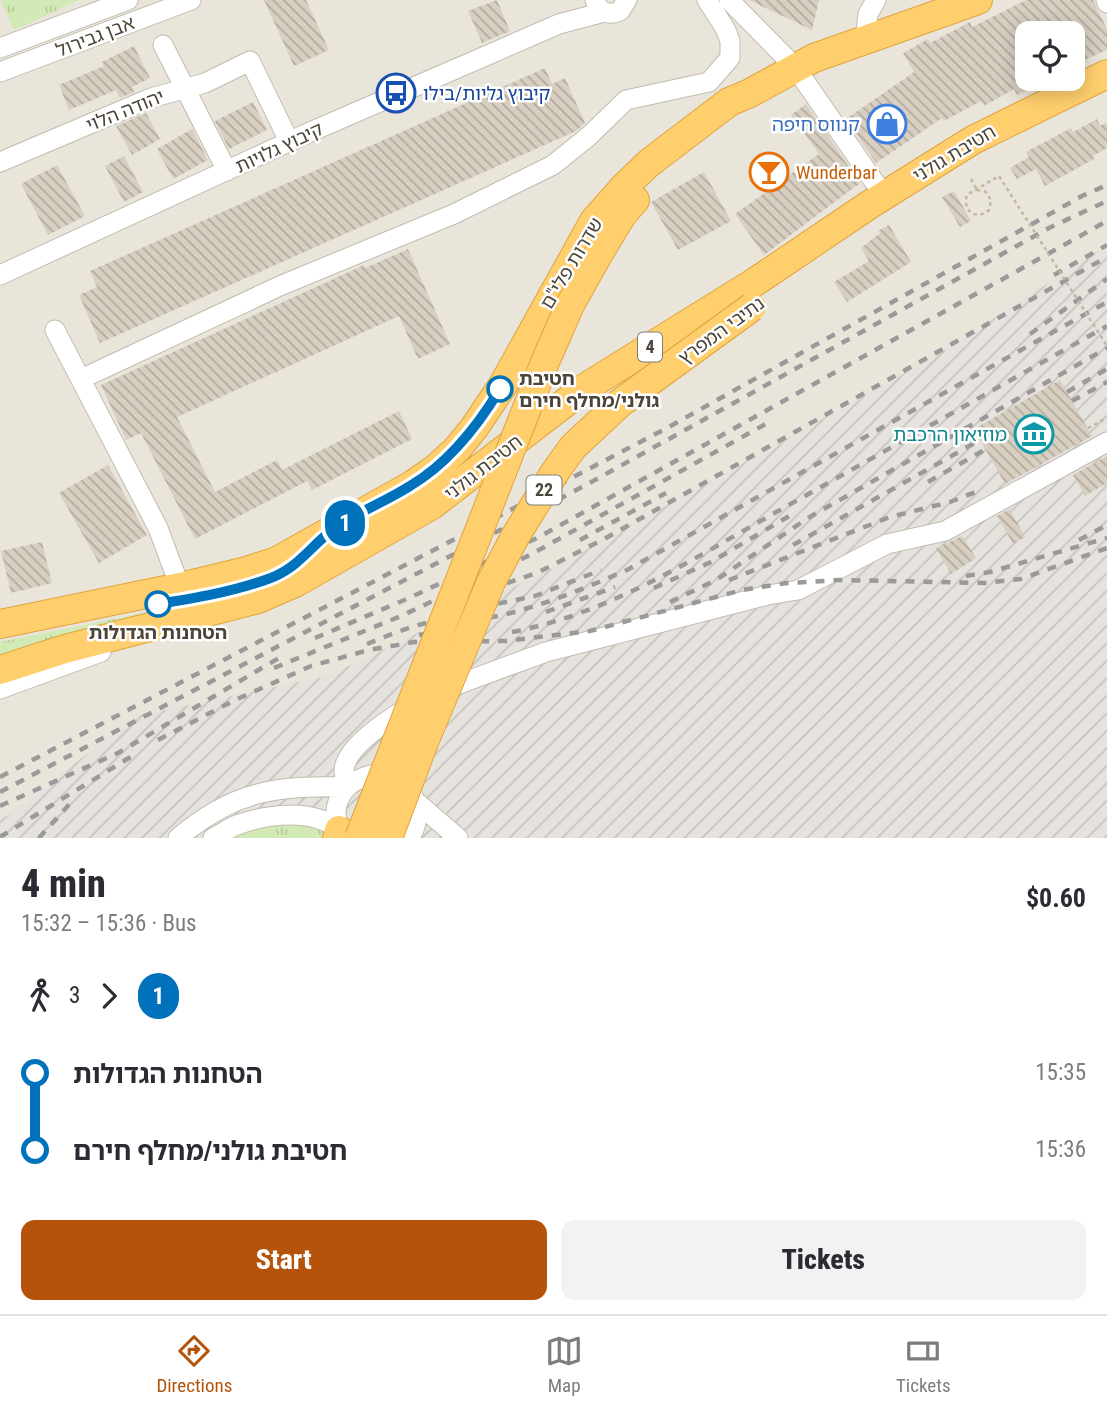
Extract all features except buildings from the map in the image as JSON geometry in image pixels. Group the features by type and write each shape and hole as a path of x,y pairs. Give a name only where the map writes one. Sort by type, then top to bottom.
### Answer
{"highway":[{"name":"שדרות פלי\"ם","path":"180,587 277,561 434,470 457,449 498,393 594,221 649,163 729,102 866,32 978,0"},
{"name":"חטיבת גולני","path":"0,670 108,637 258,599 295,583 432,505 583,389 755,282 890,192 973,140 1107,74"},
{"name":"נתיבי המפרץ","path":"388,838 491,582 516,535 573,447 620,403 878,220 978,159 1107,92"},
{"name":"22","path":"345,836 570,305 622,215 640,194 714,131 750,93"},
{"path":"0,624 180,587"}],"street":[{"name":"אבן גבירול","path":"0,48 128,0"},
{"name":"אבן גבירול","path":"0,72 191,0"},
{"path":"625,4 644,0"},
{"path":"81,379 282,285 454,214 553,164 589,136 626,100 709,82 730,58 730,41 707,0"},
{"path":"729,0 795,67 873,180 880,189 890,192"},
{"path":"876,0 868,14 866,32 942,0"},
{"name":"קיבוץ גלויות","path":"1,272 289,141 559,24 596,4 615,13 625,4"},
{"path":"163,45 227,171"},
{"name":"יהודה הלוי","path":"0,162 150,98 205,83 250,61 289,141"},
{"path":"55,330 158,528 180,587"},
{"path":"347,787 344,767 352,753 380,725 426,696 546,652 768,595 798,590 887,544 945,531 1107,442"},
{"path":"0,638 212,595 269,579 299,562 331,531"},
{"path":"0,689 194,617"},
{"path":"345,836 336,818 337,807 347,787 364,776 384,774 397,779 407,788 414,800 458,838"},
{"path":"178,838 213,811 262,791 322,786 347,787"},
{"path":"409,838 416,822 414,800"},
{"path":"213,838 236,825 293,815 323,820 345,836"}],"path":[{"path":"971,179 978,190 986,192 991,200 989,210 981,215 967,210 967,195 999,176 1107,346"},
{"path":"1088,428 1107,418"}],"shaded area":[{"path":"0,0 1107,0 1107,838 0,838"},
{"path":"1107,245 1107,838 0,838 0,820 135,716 328,676 553,568 936,356"}],"green space":[{"path":"1,0 79,0 14,30"},
{"path":"193,603 0,664 0,642"},
{"path":"286,822 315,826 328,838 221,838 250,828"}],"railway":[{"path":"0,777 667,428 1082,196 1107,185"},
{"path":"0,792 586,485 1049,228 1107,201"},
{"path":"315,638 409,598 539,537 1107,221"},
{"path":"1054,275 1107,245"},
{"path":"439,607 539,572 604,539 1107,257"},
{"path":"1030,334 1107,279"},
{"path":"367,644 428,623 515,612 564,596 627,570 1107,302"},
{"path":"512,632 585,611 654,580 1107,326"},
{"path":"670,602 716,580 808,518 1107,348"},
{"path":"1067,392 1107,369"},
{"path":"1072,401 1107,382"},
{"path":"274,668 401,616 530,555 771,421"},
{"path":"793,545 980,440"},
{"path":"928,482 986,449"},
{"path":"729,580 890,517 950,502 978,491"},
{"path":"580,540 666,493"},
{"path":"654,588 711,562 796,512"},
{"path":"1079,540 1107,525"},
{"path":"966,576 990,572 1107,538"},
{"path":"158,740 233,701 311,666 369,650 414,642 505,641 590,631 742,590 787,583 840,580 984,583 1021,579 1107,548"},
{"path":"463,611 535,596 601,570"},
{"path":"546,612 615,587"},
{"path":"419,635 445,630 471,632"},
{"path":"0,806 118,753 284,655"},
{"path":"0,837 137,753"},
{"path":"39,838 75,798"}],"bus line":[{"name":"1","path":"158,604 212,595 269,579 284,572 312,551 331,531 434,470 457,449 500,389"}],"place":[{"name":"קיבוץ גליות/בילו","path":"396,93"},
{"name":"קנווס חיפה","path":"887,124"},
{"name":"Wunderbar","path":"769,172"},
{"name":"חטיבת גולני/מחלף חירם","path":"500,389"},
{"name":"מוזיאון הרכבת","path":"1034,434"},
{"name":"הטחנות הגדולות","path":"158,604"}]}
